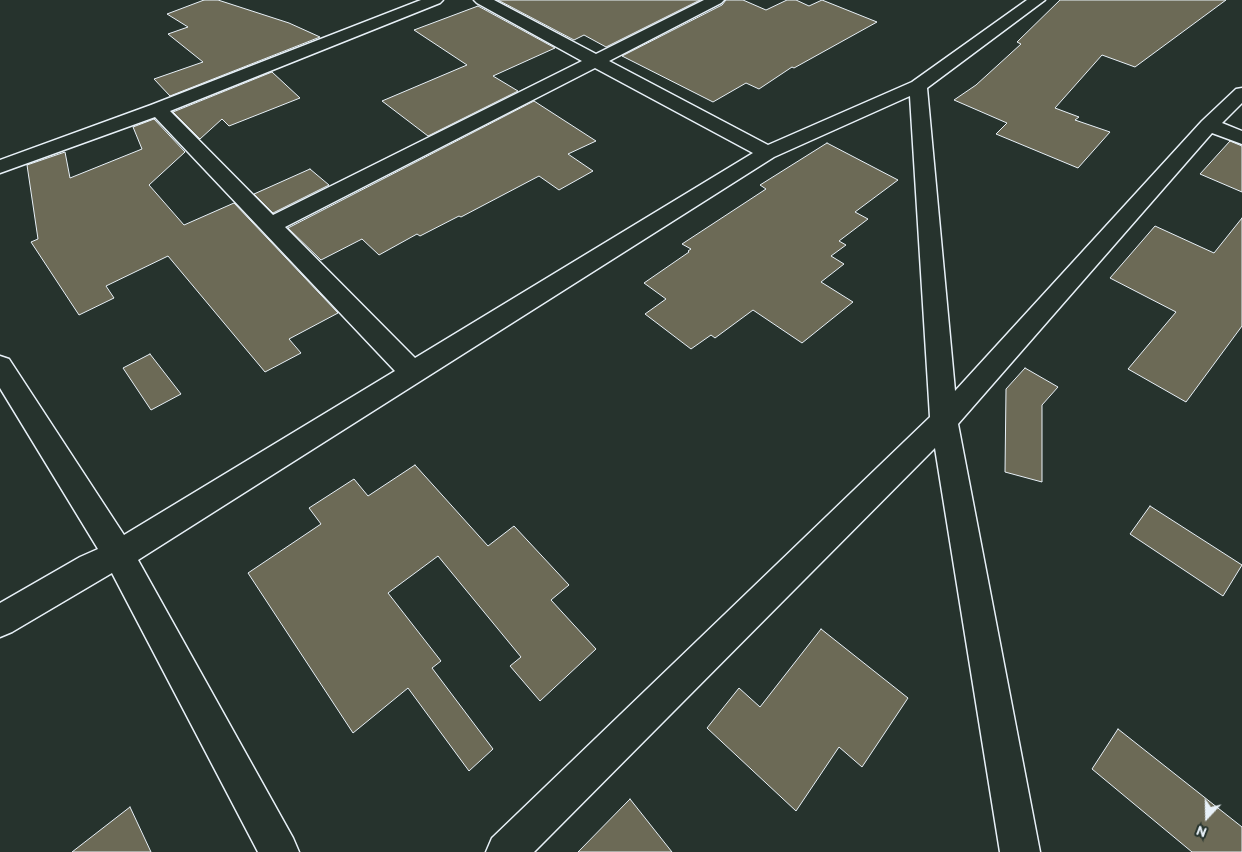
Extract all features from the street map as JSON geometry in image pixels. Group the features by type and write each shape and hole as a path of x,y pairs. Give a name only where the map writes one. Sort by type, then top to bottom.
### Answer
{"street":[{"path":"0,167 158,110 434,0"},
{"path":"482,0 767,153"},
{"path":"271,225 594,60 716,0"},
{"path":"0,621 91,567 119,555 414,374 767,153 918,86 1036,0"},
{"path":"918,86 944,421 1020,852"},
{"path":"506,852 944,421 1242,93"},
{"path":"158,110 414,374"},
{"path":"1210,126 1242,138"},
{"path":"0,366 119,555 279,852"}],"building":[{"path":"204,0 218,0 289,23 320,37 170,96 154,79 203,62 168,34 188,27 167,14"},
{"path":"498,0 700,0 606,47 584,35 574,40"},
{"path":"726,0 743,0 766,10 787,0 796,0 809,6 822,0 877,22 794,68 792,67 759,89 746,83 713,102 622,56 722,5"},
{"path":"1060,0 1226,0 1135,67 1102,55 1055,108 1079,117 1075,120 1110,132 1078,168 996,134 1007,123 954,100 976,85 1021,44 1017,42"},
{"path":"478,6 555,48 493,76 518,91 428,136 382,101 467,65 414,30"},
{"path":"272,72 300,98 229,126 222,119 200,139 173,112"},
{"path":"534,101 596,141 568,154 593,171 559,190 539,176 461,217 459,216 420,236 417,234 379,255 362,239 321,260 288,228"},
{"path":"154,119 185,152 149,185 184,225 234,203 338,313 289,339 301,353 265,372 168,256 106,286 114,298 79,315 31,242 38,239 27,165 65,152 70,178 142,149 133,127"},
{"path":"1230,141 1242,146 1242,192 1200,174"},
{"path":"827,143 898,180 855,212 868,219 839,241 846,245 831,256 844,264 821,282 853,302 802,343 753,310 715,338 711,335 691,349 645,314 666,299 644,283 689,252 691,249 682,244 766,189 760,185"},
{"path":"310,169 329,185 273,213 254,194"},
{"path":"1242,218 1242,326 1186,402 1128,369 1176,312 1110,278 1155,226 1214,253"},
{"path":"150,354 181,394 151,410 123,368"},
{"path":"1025,368 1058,387 1042,405 1042,482 1005,472 1006,389"},
{"path":"415,465 488,546 514,526 569,585 551,600 596,649 540,701 510,666 521,657 438,556 388,593 441,661 432,668 493,749 469,771 408,688 353,733 248,573 321,524 309,508 354,479 368,496"},
{"path":"1150,506 1242,565 1223,596 1130,534"},
{"path":"821,629 908,698 862,767 839,747 796,811 707,728 739,688 760,707"},
{"path":"1118,729 1242,827 1242,852 1192,852 1092,769"},
{"path":"630,799 672,852 578,852"},
{"path":"130,807 151,852 72,852"}]}
